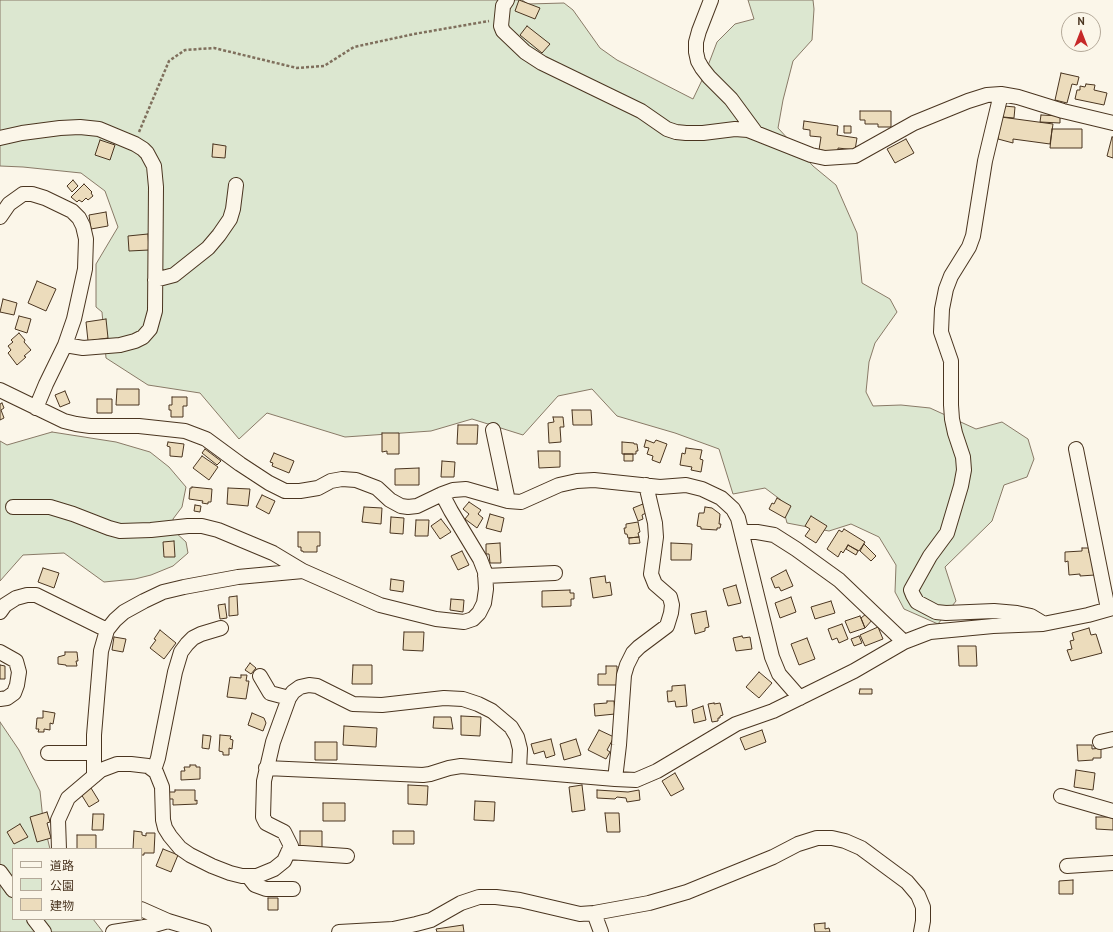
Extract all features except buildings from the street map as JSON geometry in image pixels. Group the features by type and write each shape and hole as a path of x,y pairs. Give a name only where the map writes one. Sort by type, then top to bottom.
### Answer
{"street":[{"path":"507,0 504,6 501,26 503,31 525,52 542,63 634,108 667,129 686,134 735,129 748,130 811,155 825,158 854,156 914,123 968,101 987,95 1001,94 1018,97 1063,111 1113,123"},
{"path":"711,0 696,42 698,61 709,78 731,99 756,133"},
{"path":"1001,94 985,161 973,236 969,247 951,276 942,309 941,332 951,361 952,419 963,457 964,470 961,486 947,533 930,556 912,590 917,602 936,612 1002,612 1031,616 1043,624"},
{"path":"0,138 22,133 80,127 99,129 135,144 147,153 154,166 156,187 155,280 154,316 150,329 136,341 120,345 83,348 65,345"},
{"path":"155,280 174,275 208,248 230,219 234,204 236,185"},
{"path":"0,216 9,204 23,194 32,194 46,198 72,211 79,218 83,226 86,239 85,269 79,299 65,345 36,408"},
{"path":"0,390 64,421 76,424 90,426 139,426 186,431 206,439 263,480 285,491 300,491 318,488 331,481 342,479 356,480 377,488 390,500 401,506 408,507 417,506 453,490 466,489 482,495 508,501 521,502 559,485 577,481 594,480 660,486 686,485 702,489 721,498 733,509 738,518 772,658 779,674 800,698"},
{"path":"493,430 508,501"},
{"path":"266,768 430,774 461,766 636,780 657,771 736,724 773,711 854,671 904,642 930,632 993,626 1043,624 1111,609 1076,449"},
{"path":"615,779 624,675 627,665 633,653 639,647 667,626 672,605 670,598 655,584 651,574 656,537 655,523 646,485"},
{"path":"13,507 50,507 120,531 151,530 188,526 202,526 218,530 273,553 303,571 380,605 436,619 464,622 473,619 479,613 484,603 486,589 485,576 480,559 450,512 442,494"},
{"path":"742,532 757,532 774,535 796,549 839,580 904,642"},
{"path":"94,776 93,753 101,651 107,630 115,620 124,612 163,592 222,579 303,571"},
{"path":"485,576 555,573"},
{"path":"0,612 5,605 16,598 27,595 36,595 107,630"},
{"path":"154,770 158,758 175,672 181,652 193,638 221,628"},
{"path":"0,652 16,661 19,672 14,693 7,698 0,699"},
{"path":"260,676 270,693 289,698"},
{"path":"59,848 58,820 68,798 101,770 117,764 131,764 148,766 154,770 159,778 162,787 163,820 165,828 180,848 190,855 230,873 257,876 274,869 284,861 291,846 284,832 266,823 263,817 262,808 266,768 273,742 289,698 293,692 300,687 309,685 317,686 353,704 382,705 444,698 463,699 478,704 492,711 503,719 514,732 520,748 519,770"},
{"path":"48,753 93,753"},
{"path":"1061,796 1113,811"},
{"path":"339,932 393,929 416,924 431,920 461,903 479,898 496,897 520,900 580,914 594,913 649,903 687,892 773,857 798,844 817,838 832,838 845,841 861,848 907,882 918,895 923,907 921,932"},
{"path":"288,852 347,856"},
{"path":"1067,866 1113,863"},
{"path":"0,872 12,889"},
{"path":"248,876 255,885 266,889 293,890"},
{"path":"142,909 168,921 204,932"},
{"path":"594,913 601,932"},
{"path":"35,920 44,932"},
{"path":"113,932 128,928 151,926 168,921"}],"path":[{"path":"135,144 169,61 185,50 214,48 297,68 324,66 354,47 414,34 501,19"}],"green space":[{"path":"0,0 522,0 528,4 564,3 573,10 600,48 617,60 693,99 704,76 717,42 735,24 754,19 748,0 813,0 814,9 812,40 793,61 783,100 778,128 813,166 836,185 857,233 862,283 890,299 897,312 875,343 869,362 866,392 873,406 901,405 930,408 976,429 1002,422 1028,439 1034,459 1027,477 1004,485 992,521 945,567 956,601 938,624 904,609 895,592 896,565 879,537 851,524 829,531 787,523 781,500 765,488 733,494 719,449 675,433 617,416 592,389 558,396 523,435 472,419 431,431 345,437 267,413 239,439 200,393 148,385 106,358 102,312 96,307 96,264 118,227 105,191 81,173 0,166"},
{"path":"52,432 116,442 150,452 169,467 186,487 182,507 173,519 174,531 186,542 188,553 173,566 151,575 135,579 104,582 64,553 23,555 0,581 0,441 7,445"},
{"path":"0,722 19,750 40,791 43,820 50,848 12,848 12,920 94,920 103,932 0,932"}]}
